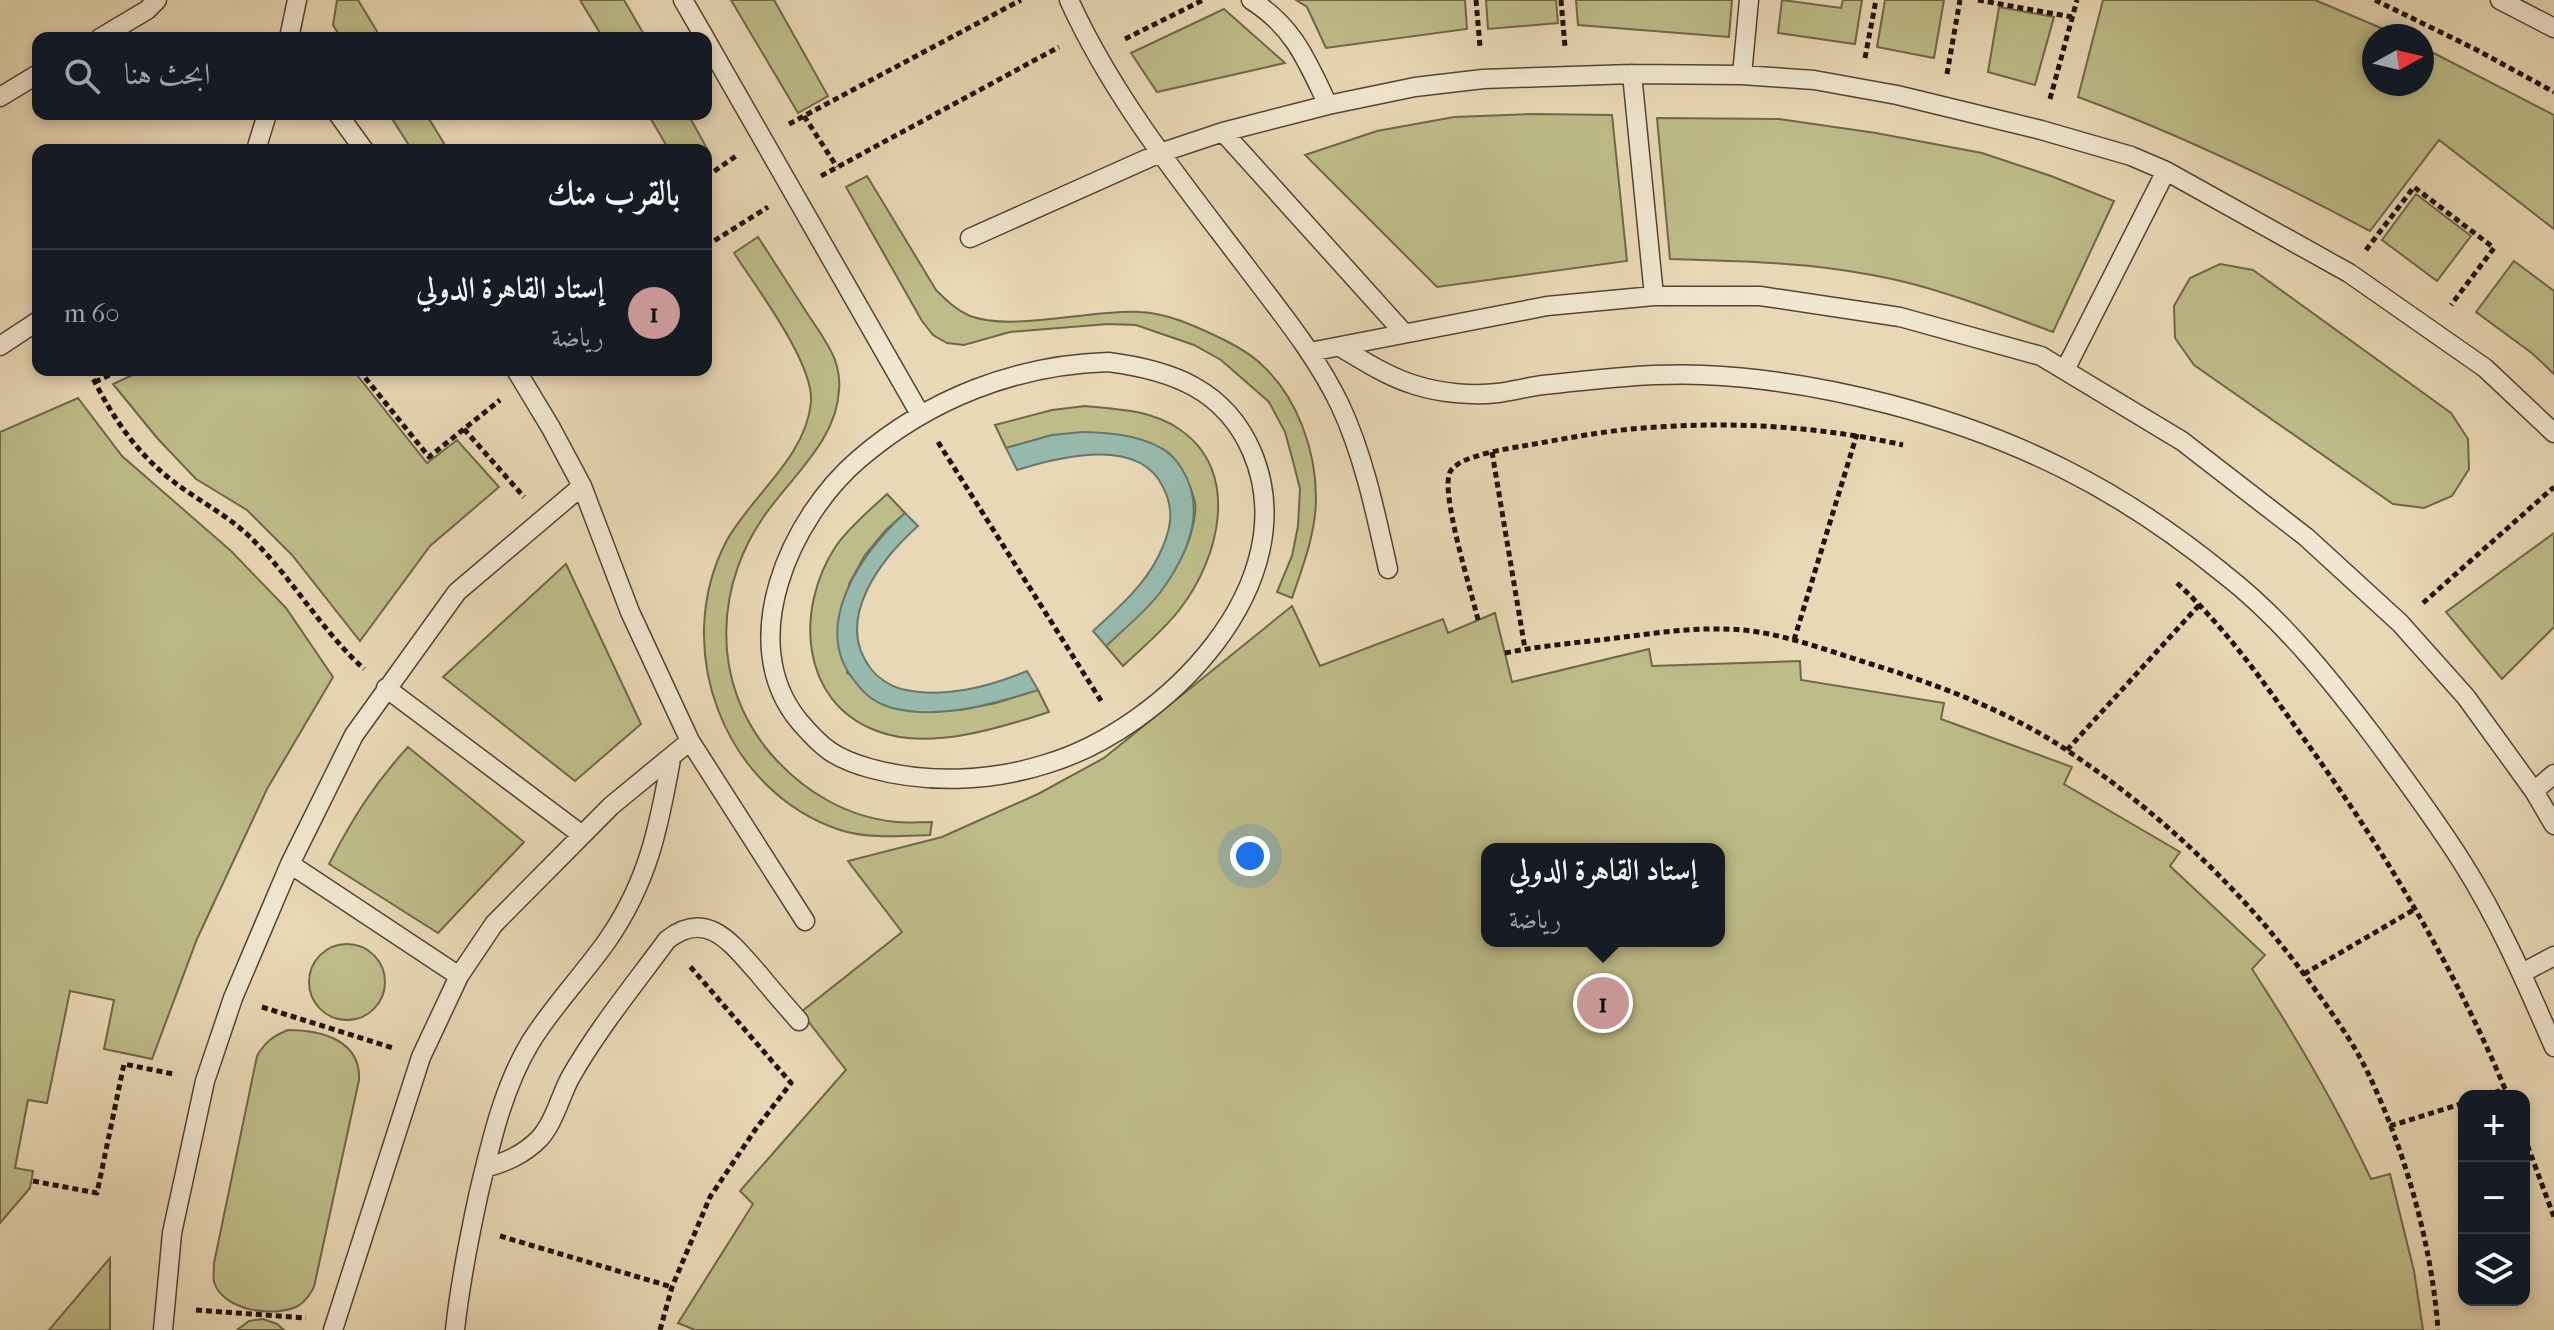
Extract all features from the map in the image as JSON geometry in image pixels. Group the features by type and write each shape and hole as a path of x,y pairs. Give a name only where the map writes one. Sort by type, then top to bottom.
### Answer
{"lane":[{"path":"110,32 147,10 157,0"},
{"path":"290,32 297,0"},
{"path":"683,0 701,32"},
{"path":"1069,0 1095,54 1136,121 1310,352 1341,406 1375,514 1388,569"},
{"path":"1251,0 1274,16 1295,39 1328,105"},
{"path":"1742,75 1749,0"},
{"path":"2500,0 2554,28"},
{"path":"712,51 920,414"},
{"path":"1632,74 1654,296"},
{"path":"970,238 1160,153 1223,132 1415,87 1483,79 1632,74 1742,75 1814,80 2041,130 2131,156 2166,171 2349,273 2485,368 2554,433"},
{"path":"0,97 32,78"},
{"path":"258,144 265,120"},
{"path":"342,120 360,144"},
{"path":"1223,132 1404,333"},
{"path":"2065,370 2166,171"},
{"path":"1310,352 1547,306 1654,296 1760,296 1900,317 2041,356 2182,441 2306,537 2400,623 2466,697 2534,791 2554,825"},
{"path":"0,346 32,325"},
{"path":"1340,347 1378,370 1415,385 1455,393 1495,393 1655,374 1753,379 1816,389 1904,409 1985,435 2064,469 2138,512 2225,574 2281,626 2343,696 2464,865 2522,973 2554,1047"},
{"path":"1108,362 1144,367 1179,377 1206,394 1229,415 1247,441 1259,470 1265,501 1265,532 1257,566 1227,628 1205,655 1158,702 1120,730 1077,753 1015,772 943,779 907,776 837,758 813,737 793,713 779,685 771,655 770,623 778,586 791,551 831,488 856,461 920,414 996,381 1071,363 1108,362"},
{"path":"520,376 582,486 630,612 690,741 805,921"},
{"path":"163,1330 172,1233 205,1081 233,998 290,864 354,735 457,592 582,486"},
{"path":"386,688 582,835"},
{"path":"334,1325 421,1057 459,976 494,924 611,806 690,741"},
{"path":"455,1330 460,1278 485,1168 506,1097 531,1043 609,939 643,876 655,844 671,759"},
{"path":"2534,791 2554,774"},
{"path":"290,864 459,976"},
{"path":"485,1168 506,1162 526,1151 542,1135 570,1078 667,940 678,931 697,927 717,931 732,943 799,1021"},
{"path":"2522,973 2554,956"}],"path":[{"path":"712,173 762,139 1021,0"},
{"path":"1095,54 1203,0"},
{"path":"1476,0 1483,79"},
{"path":"1561,0 1568,76"},
{"path":"1860,88 1876,0"},
{"path":"1941,106 1960,0"},
{"path":"1978,0 2072,17"},
{"path":"2041,130 2077,0"},
{"path":"2375,0 2554,92"},
{"path":"712,242 792,192 1084,34"},
{"path":"804,116 837,167"},
{"path":"2349,273 2414,187 2494,248 2432,330"},
{"path":"92,376 111,414 132,443 158,469 218,510 250,537 279,567 341,648 386,688"},
{"path":"95,382 108,376"},
{"path":"364,376 429,457 520,376"},
{"path":"920,414 1120,730"},
{"path":"1478,620 1450,507 1450,472 1459,463 1492,452 1642,428 1709,425 1809,428 1918,449"},
{"path":"464,429 543,519"},
{"path":"1492,452 1525,649"},
{"path":"1794,640 1850,459"},
{"path":"2400,623 2554,487"},
{"path":"2166,572 2200,604 2240,650 2340,790 2415,909 2461,990 2505,1090"},
{"path":"2067,750 2183,623"},
{"path":"1505,653 1661,632 1706,629 1750,631 1794,640 1896,672 2020,724 2067,750 2155,817 2225,880 2304,974 2337,1021 2367,1071 2390,1126 2426,1246 2438,1330"},
{"path":"2304,974 2415,909"},
{"path":"660,1330 672,1287 710,1197 791,1083 679,954"},
{"path":"233,998 421,1057"},
{"path":"33,1181 97,1193 124,1064 205,1081"},
{"path":"2390,1126 2458,1105"},
{"path":"2530,1152 2554,1217"},
{"path":"519,1242 672,1287"},
{"path":"164,1308 334,1325"}],"shaded area":[{"path":"337,0 358,0 377,32 337,32 333,25"},
{"path":"580,0 624,0 643,32 599,32"},
{"path":"731,0 774,0 828,96 798,113"},
{"path":"1296,0 1465,0 1467,29 1326,48 1307,7"},
{"path":"1486,0 1556,0 1558,23 1488,29"},
{"path":"1576,0 1732,0 1729,37 1578,25"},
{"path":"1782,0 1841,8 1843,0 1862,0 1855,44 1778,33"},
{"path":"1885,0 1944,0 1934,58 1877,47"},
{"path":"2103,0 2315,0 2372,24 2362,24 2362,96 2434,96 2434,53 2554,115 2554,229 2439,140 2370,231 2226,159 2078,97"},
{"path":"1999,7 2054,17 2035,85 1988,72"},
{"path":"1224,9 1285,63 1157,92 1131,53"},
{"path":"1612,115 1627,261 1437,287 1305,155 1377,131 1454,117"},
{"path":"1657,118 1779,119 1876,133 1982,153 2114,201 2053,332 1941,292 1872,275 1797,265 1670,259"},
{"path":"393,120 430,120 444,144 408,144"},
{"path":"652,120 691,120 704,144 666,144"},
{"path":"867,176 936,290 970,316 1008,322 1120,312 1150,313 1179,320 1207,332 1252,356 1262,365 1294,408 1308,443 1315,480 1314,523 1292,598 1277,592 1292,556 1298,526 1300,489 1285,432 1269,402 1221,360 1194,345 1136,325 1108,324 1010,332 964,345 947,343 933,335 922,321 846,187"},
{"path":"2416,194 2471,236 2437,281 2382,240"},
{"path":"758,237 830,348 837,367 839,386 837,407 823,438 770,508 751,537 738,567 729,599 726,631 729,664 737,695 751,726 771,754 797,780 827,800 860,814 900,822 932,822 930,835 851,833 799,811 765,783 738,749 718,710 707,668 704,625 711,582 727,540 789,458 799,440 811,402 809,386 794,347 734,253"},
{"path":"2514,261 2554,291 2554,374 2533,354 2476,312"},
{"path":"2220,264 2253,270 2451,413 2468,439 2469,469 2452,496 2424,508 2393,504 2194,365 2175,338 2174,306 2190,278"},
{"path":"130,376 358,376 427,463 457,440 499,487 430,546 360,641 292,555 247,510 196,479 113,384"},
{"path":"78,398 122,456 231,551 286,608 333,677 267,789 197,939 152,1059 104,1049 114,1000 70,991 47,1103 28,1100 15,1168 33,1171 30,1188 0,1223 0,432"},
{"path":"1085,406 1146,414 1179,429 1199,447 1211,468 1217,491 1218,516 1213,541 1194,589 1167,624 1123,666 1106,646 1143,610 1174,571 1189,540 1195,503 1178,463 1052,435 1006,448 995,425 1052,410"},
{"path":"1083,432 1133,437 1164,450 1182,469 1193,501 1190,534 1169,580 1147,608 1106,646 1093,631 1145,578 1166,539 1170,514 1163,487 1152,471 1136,461 1117,456 1075,456 1017,470 1006,448 1052,435"},
{"path":"887,494 905,513 865,555 849,584 847,673 925,711 961,710 1038,690 1049,712 964,735 918,739 877,731 851,717 832,699 819,676 812,651 810,624 814,597 836,546 853,525"},
{"path":"905,513 918,526 877,573 859,611 857,631 861,650 871,669 897,688 933,693 966,690 1027,671 1038,690 966,709 929,712 892,708 872,699 857,684 843,662 838,639 839,616 846,592 858,570 872,549"},
{"path":"2554,533 2554,627 2502,679 2446,612"},
{"path":"566,564 641,724 575,781 443,677"},
{"path":"1292,606 1320,666 1443,619 1448,633 1495,613 1512,682 1649,649 1652,666 1800,661 1801,680 1944,703 1941,719 2072,767 2064,784 2180,852 2170,866 2265,955 2252,969 2315,1072 2371,1179 2390,1174 2414,1271 2423,1330 695,1330 678,1323 753,1204 740,1191 846,1070 801,1012 902,932 848,861 942,837 1038,794 1104,758"},
{"path":"408,747 524,842 438,933 329,864 364,802"},
{"path":"347,944 362,947 374,955 382,967 385,982 382,997 374,1009 362,1017 347,1020 332,1017 320,1009 312,997 309,982 312,967 320,955 332,947"},
{"path":"288,1030 313,1032 337,1040 353,1055 359,1080 314,1287 298,1306 288,1310 263,1311 238,1306 219,1292 214,1282 214,1263 257,1056 270,1040"},
{"path":"110,1258 110,1330 49,1330"},
{"path":"263,1319 284,1330 237,1330 249,1321"}],"place":[{"name":"إستاد القاهرة الدولي","path":"1603,1003"}]}
